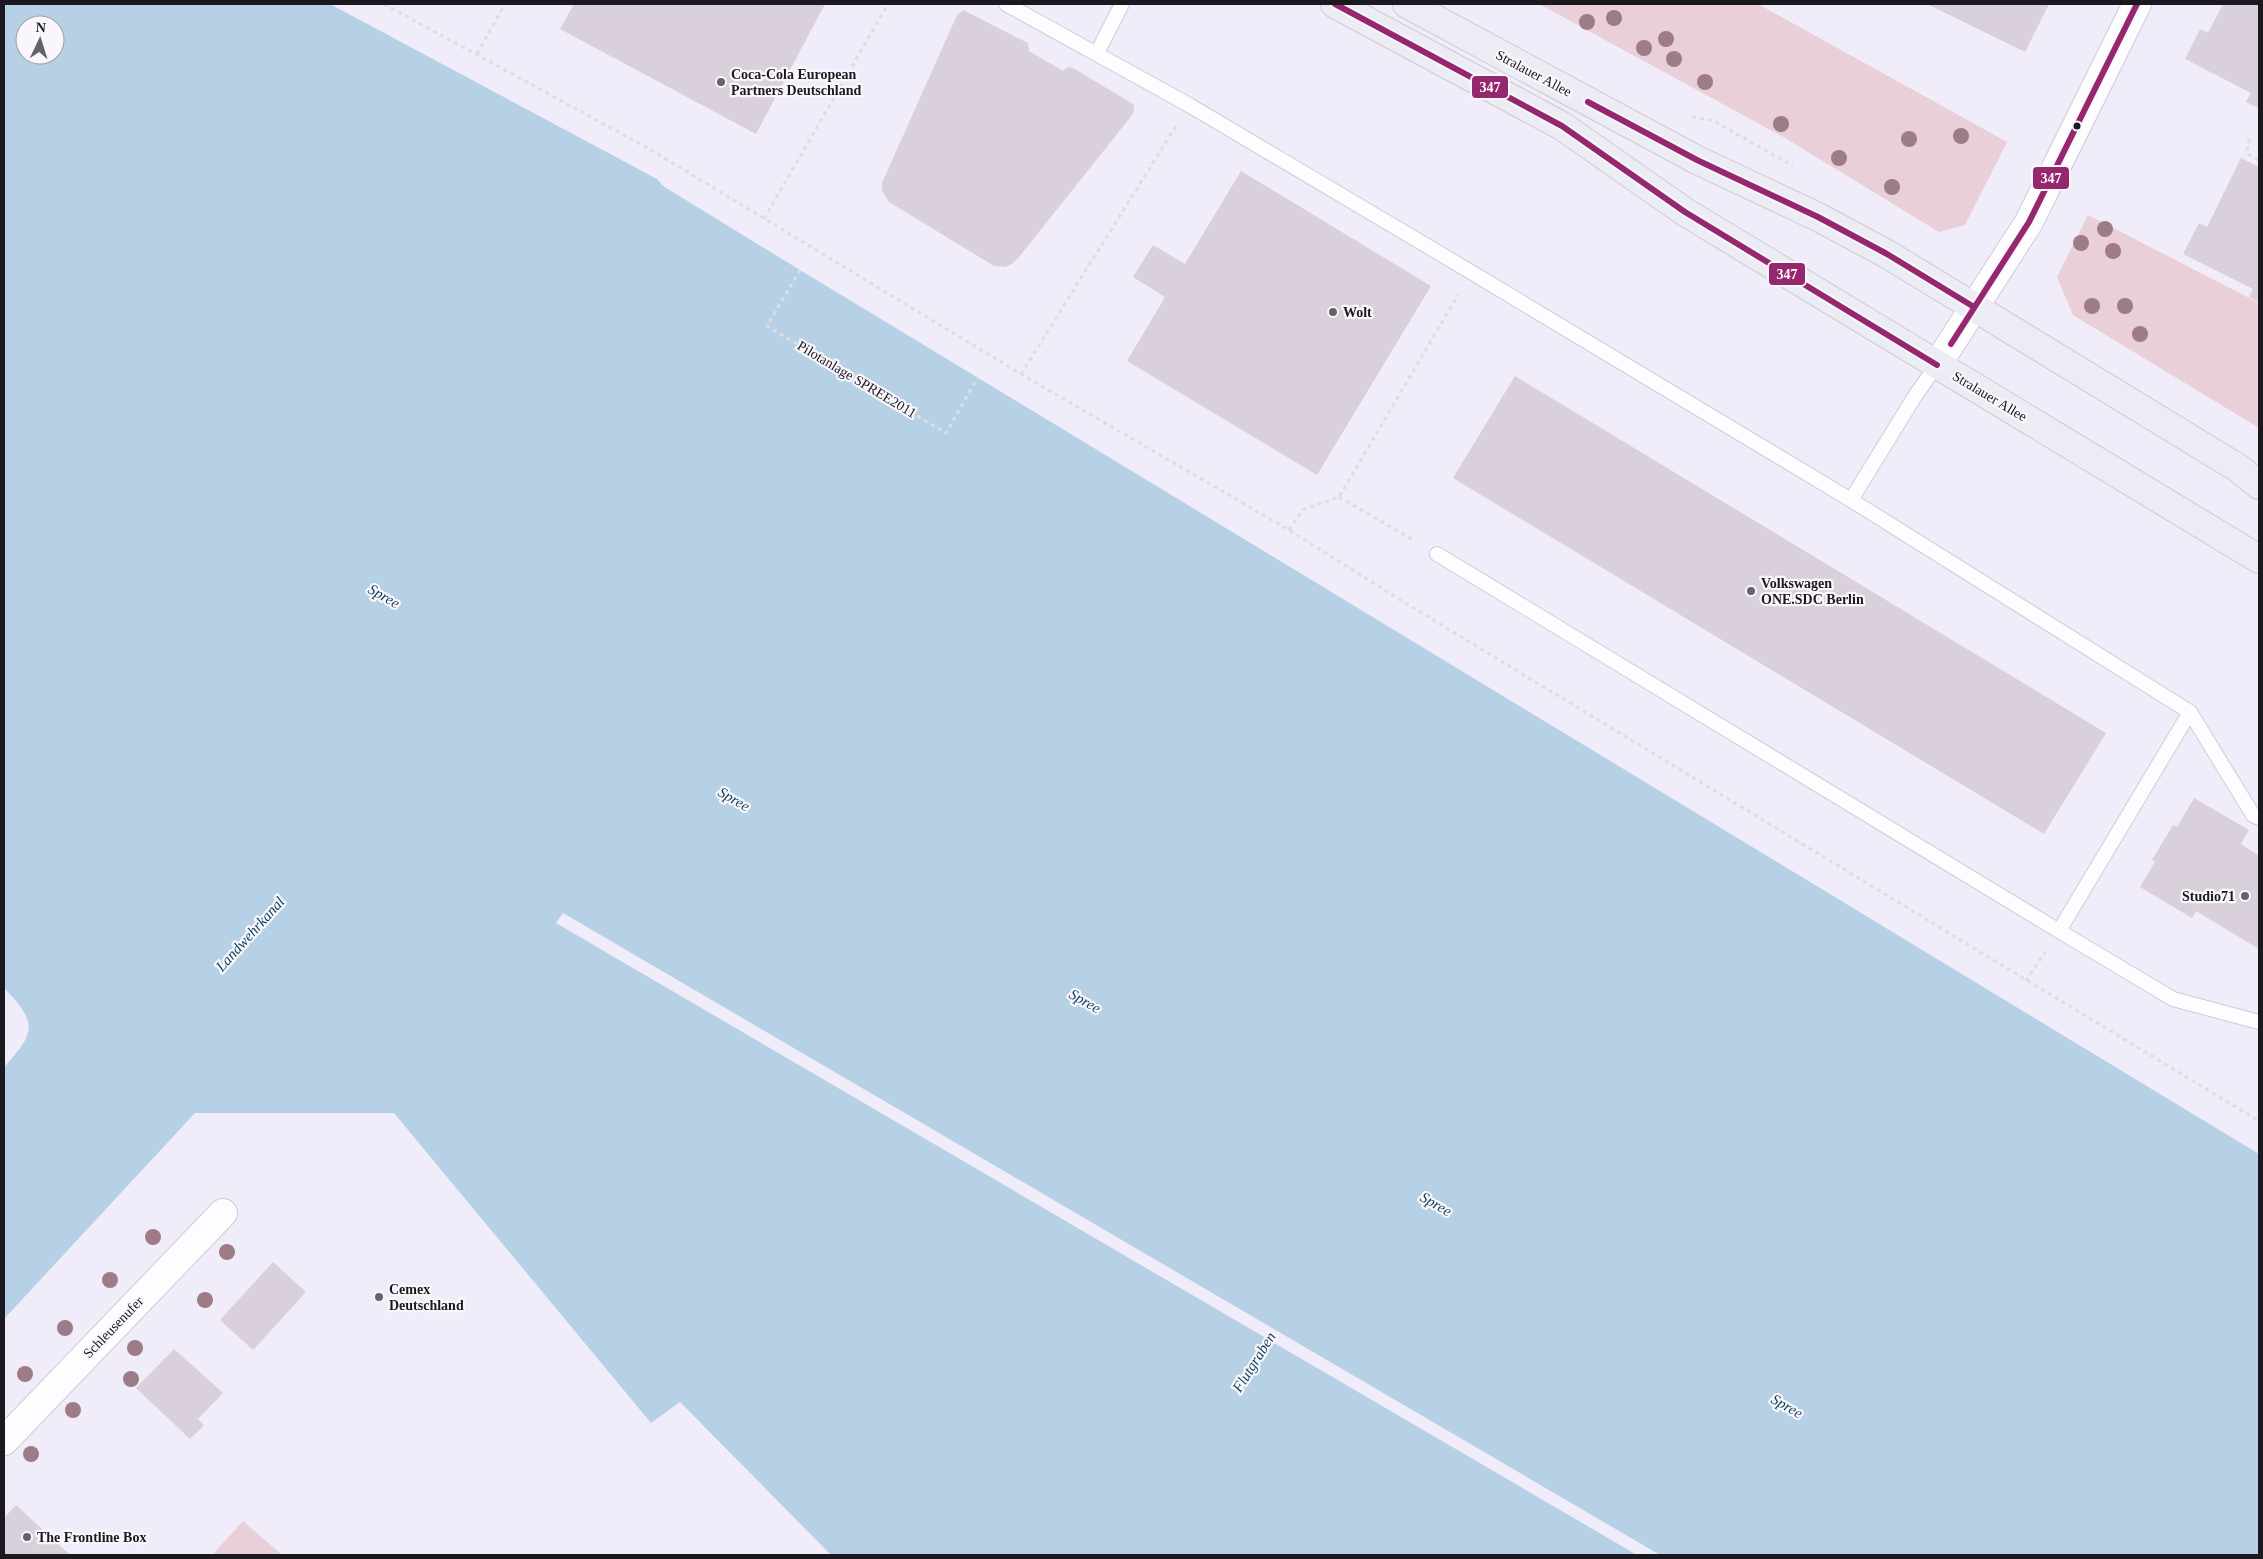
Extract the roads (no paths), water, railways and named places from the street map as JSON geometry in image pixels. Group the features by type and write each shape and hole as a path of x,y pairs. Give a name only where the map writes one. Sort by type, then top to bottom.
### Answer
{"main road":[{"name":"Stralauer Allee","path":"1335,4 1562,126 1686,212 2259,559"},
{"name":"Stralauer Allee","path":"1407,4 1697,160 1818,217 1887,254 2238,468 2259,485"}],"street":[{"path":"1938,365 2029,222 2136,4"},
{"name":"Schleusenufer","path":"4,1441 223,1213"}],"lane":[{"path":"1006,4 1097,52 1189,105 1471,272 1851,500 2190,712 2253,815 2259,818"},
{"path":"1097,52 1122,4"},
{"path":"1851,500 1915,396 1938,365"},
{"path":"1437,554 2172,999 2259,1022"},
{"path":"2059,931 2190,712"}],"water":[{"path":"4,4 330,4 657,179 663,186 800,270 2259,1154 2259,1555 831,1555 680,1402 651,1423 394,1113 195,1113 4,1319 4,1067 22,1045 29,1028 23,1010 4,988"}],"place":[{"name":"Coca-Cola European Partners Deutschland","path":"721,82"},
{"name":"Wolt","path":"1333,312"},
{"name":"Volkswagen ONE.SDC Berlin","path":"1751,591"},
{"name":"Studio71","path":"2245,896"},
{"name":"Cemex Deutschland","path":"379,1297"},
{"name":"The Frontline Box","path":"27,1537"}],"water label":[{"name":"Spree","path":"384,596"},
{"name":"Spree","path":"734,799"},
{"name":"Landwehrkanal","path":"250,934"},
{"name":"Spree","path":"1085,1001"},
{"name":"Spree","path":"1436,1204"},
{"name":"Flutgraben","path":"1254,1362"},
{"name":"Spree","path":"1787,1406"}]}
